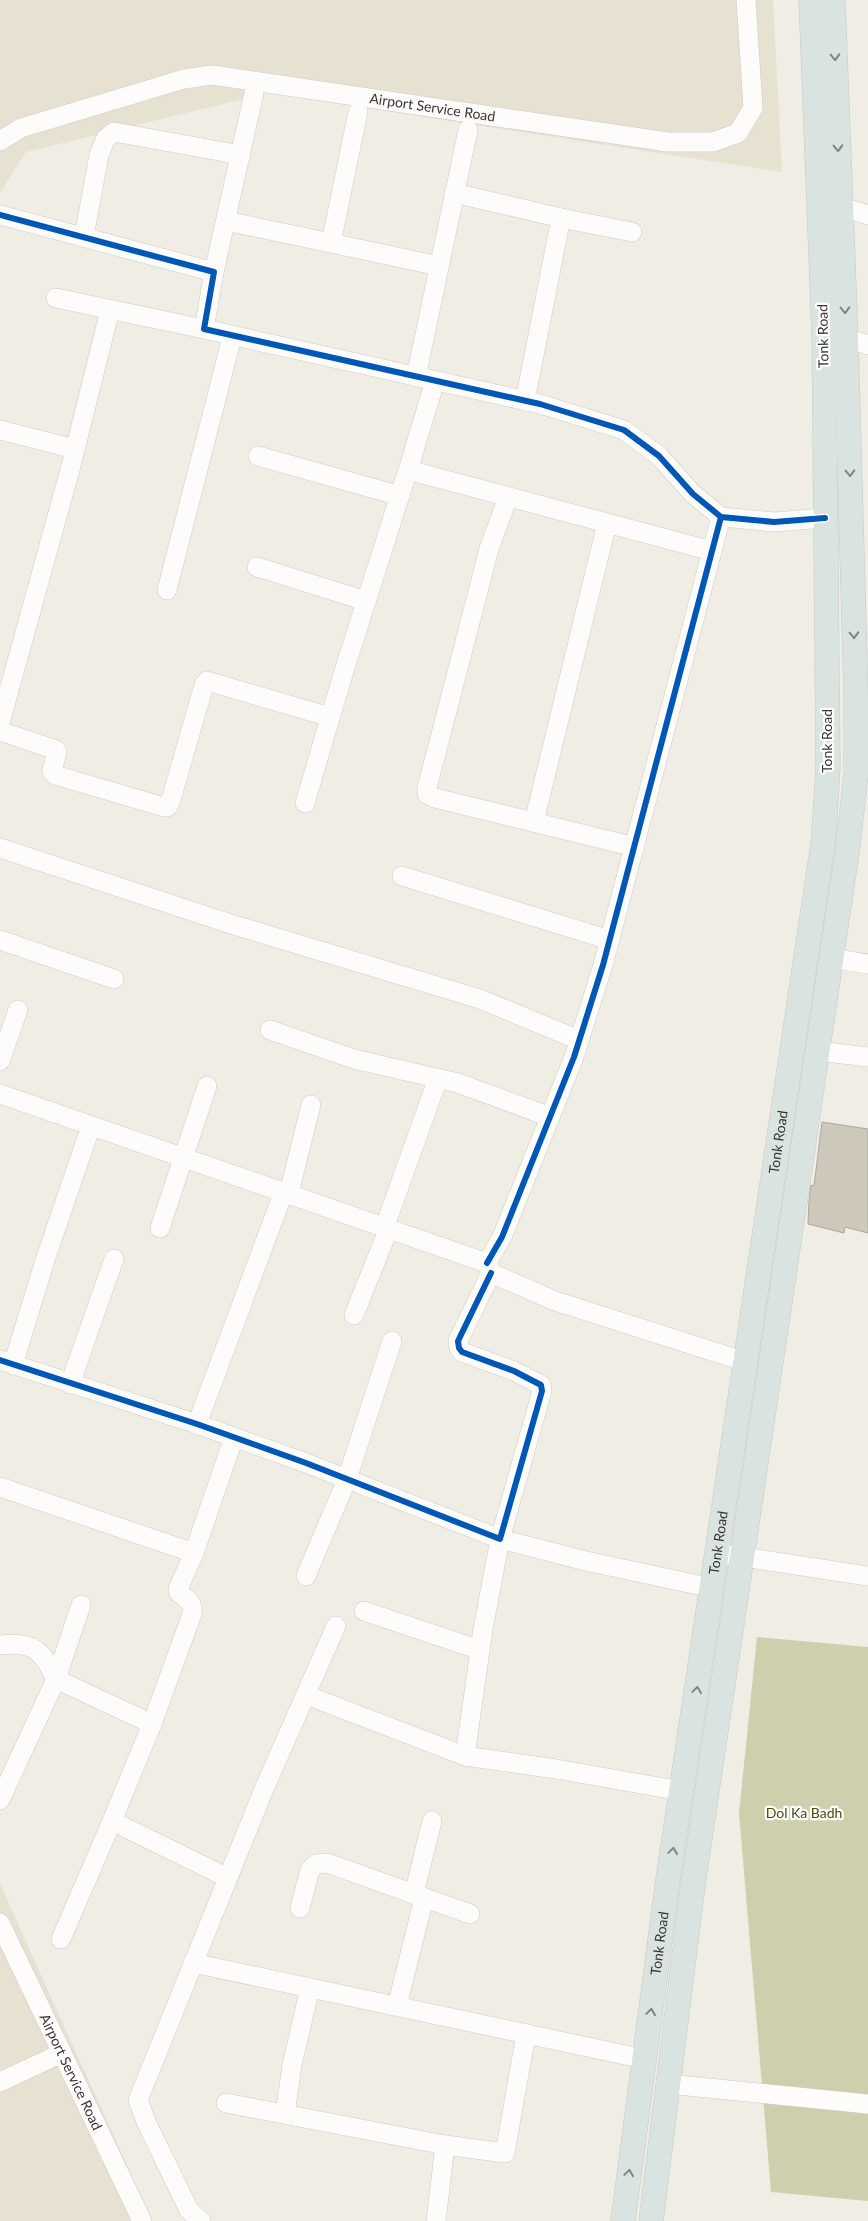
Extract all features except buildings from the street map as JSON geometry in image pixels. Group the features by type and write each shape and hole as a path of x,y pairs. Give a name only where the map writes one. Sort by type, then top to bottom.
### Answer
{"main road":[{"name":"Tonk Road","path":"623,2221 682,1791 823,843 828,770 824,335 811,0"},
{"name":"Tonk Road","path":"652,2221 693,1885 818,1051 856,775 862,689 857,342 841,210 833,0"}],"street":[{"name":"Airport Service Road","path":"0,141 21,128 184,79 212,76 668,142 713,142 738,133 753,108 746,0"},
{"path":"204,329 214,272 254,93"},
{"path":"331,243 358,112"},
{"path":"305,803 330,717 408,470 426,379 439,266 468,130"},
{"path":"84,238 99,155 106,138 114,132 241,155"},
{"path":"454,193 561,218 632,232"},
{"path":"841,210 852,210 868,215"},
{"path":"0,215 214,272"},
{"path":"525,401 561,218"},
{"path":"226,221 439,266"},
{"path":"56,298 525,401 624,430 659,456 693,494 721,517 774,522 825,518"},
{"path":"0,723 75,449 110,310"},
{"path":"167,590 232,336"},
{"path":"0,430 75,449"},
{"path":"258,456 400,496"},
{"path":"408,470 712,551"},
{"path":"508,497 489,549 427,794 435,798 635,847"},
{"path":"465,1756 480,1650 500,1539 542,1391 541,1384 514,1371 462,1352 458,1341 502,1237 579,1040 610,940 721,517"},
{"path":"534,822 606,523"},
{"path":"257,567 366,601"},
{"path":"0,731 56,750 52,771 55,775 164,808 170,803 204,685 207,681 330,717"},
{"path":"0,848 234,925 480,999 579,1040"},
{"path":"402,876 610,940"},
{"path":"0,940 114,979"},
{"path":"831,958 868,964"},
{"path":"0,1061 18,1010"},
{"path":"270,1030 354,1059 458,1082 550,1117"},
{"path":"818,1051 868,1057"},
{"path":"354,1315 387,1227 438,1078"},
{"path":"160,1228 207,1086"},
{"path":"0,1094 387,1227 489,1268 555,1300 746,1362"},
{"path":"197,1424 286,1192 311,1105"},
{"path":"91,1126 46,1257 7,1362 234,1437 500,1539 586,1561 712,1588"},
{"path":"70,1384 114,1259"},
{"path":"306,1576 346,1479 392,1341"},
{"path":"61,1939 152,1724 192,1614 191,1602 179,1593 178,1589 194,1553 234,1437"},
{"path":"0,1487 194,1553"},
{"path":"717,1553 868,1576"},
{"path":"0,1800 56,1679 81,1605"},
{"path":"364,1611 480,1650"},
{"path":"201,2221 189,2210 147,2124 138,2100 228,1878 336,1626"},
{"path":"0,1645 18,1643 36,1649 46,1658 56,1679 152,1724"},
{"path":"306,1695 465,1756 556,1769 682,1791"},
{"path":"112,1821 228,1878"},
{"path":"397,2006 432,1821"},
{"path":"300,1908 310,1870 316,1864 327,1863 470,1914"},
{"name":"Airport Service Road","path":"0,1923 142,2221"},
{"path":"193,1963 644,2059"},
{"path":"285,2114 292,2065 310,1988"},
{"path":"226,2103 445,2145 505,2153 526,2034"},
{"path":"0,2082 62,2053"},
{"path":"668,2084 868,2104"},
{"path":"436,2221 445,2145"}],"shaded area":[{"path":"0,0 773,0 782,172 268,93 26,152 0,193"},
{"path":"0,1884 152,2221 0,2221"}],"green space":[{"name":"Dol Ka Badh","path":"757,1637 868,1647 868,2201 771,2192 739,1813"}],"cycle path":[{"path":"0,215 214,272 204,329 540,404 624,430 659,456 693,494 721,517"},
{"path":"487,1263 502,1237 574,1057 603,965 721,517 774,522 825,518"},
{"path":"0,1360 197,1424 306,1463 500,1539 542,1391 541,1385 514,1371 462,1352 459,1348 458,1341 491,1273"}]}
